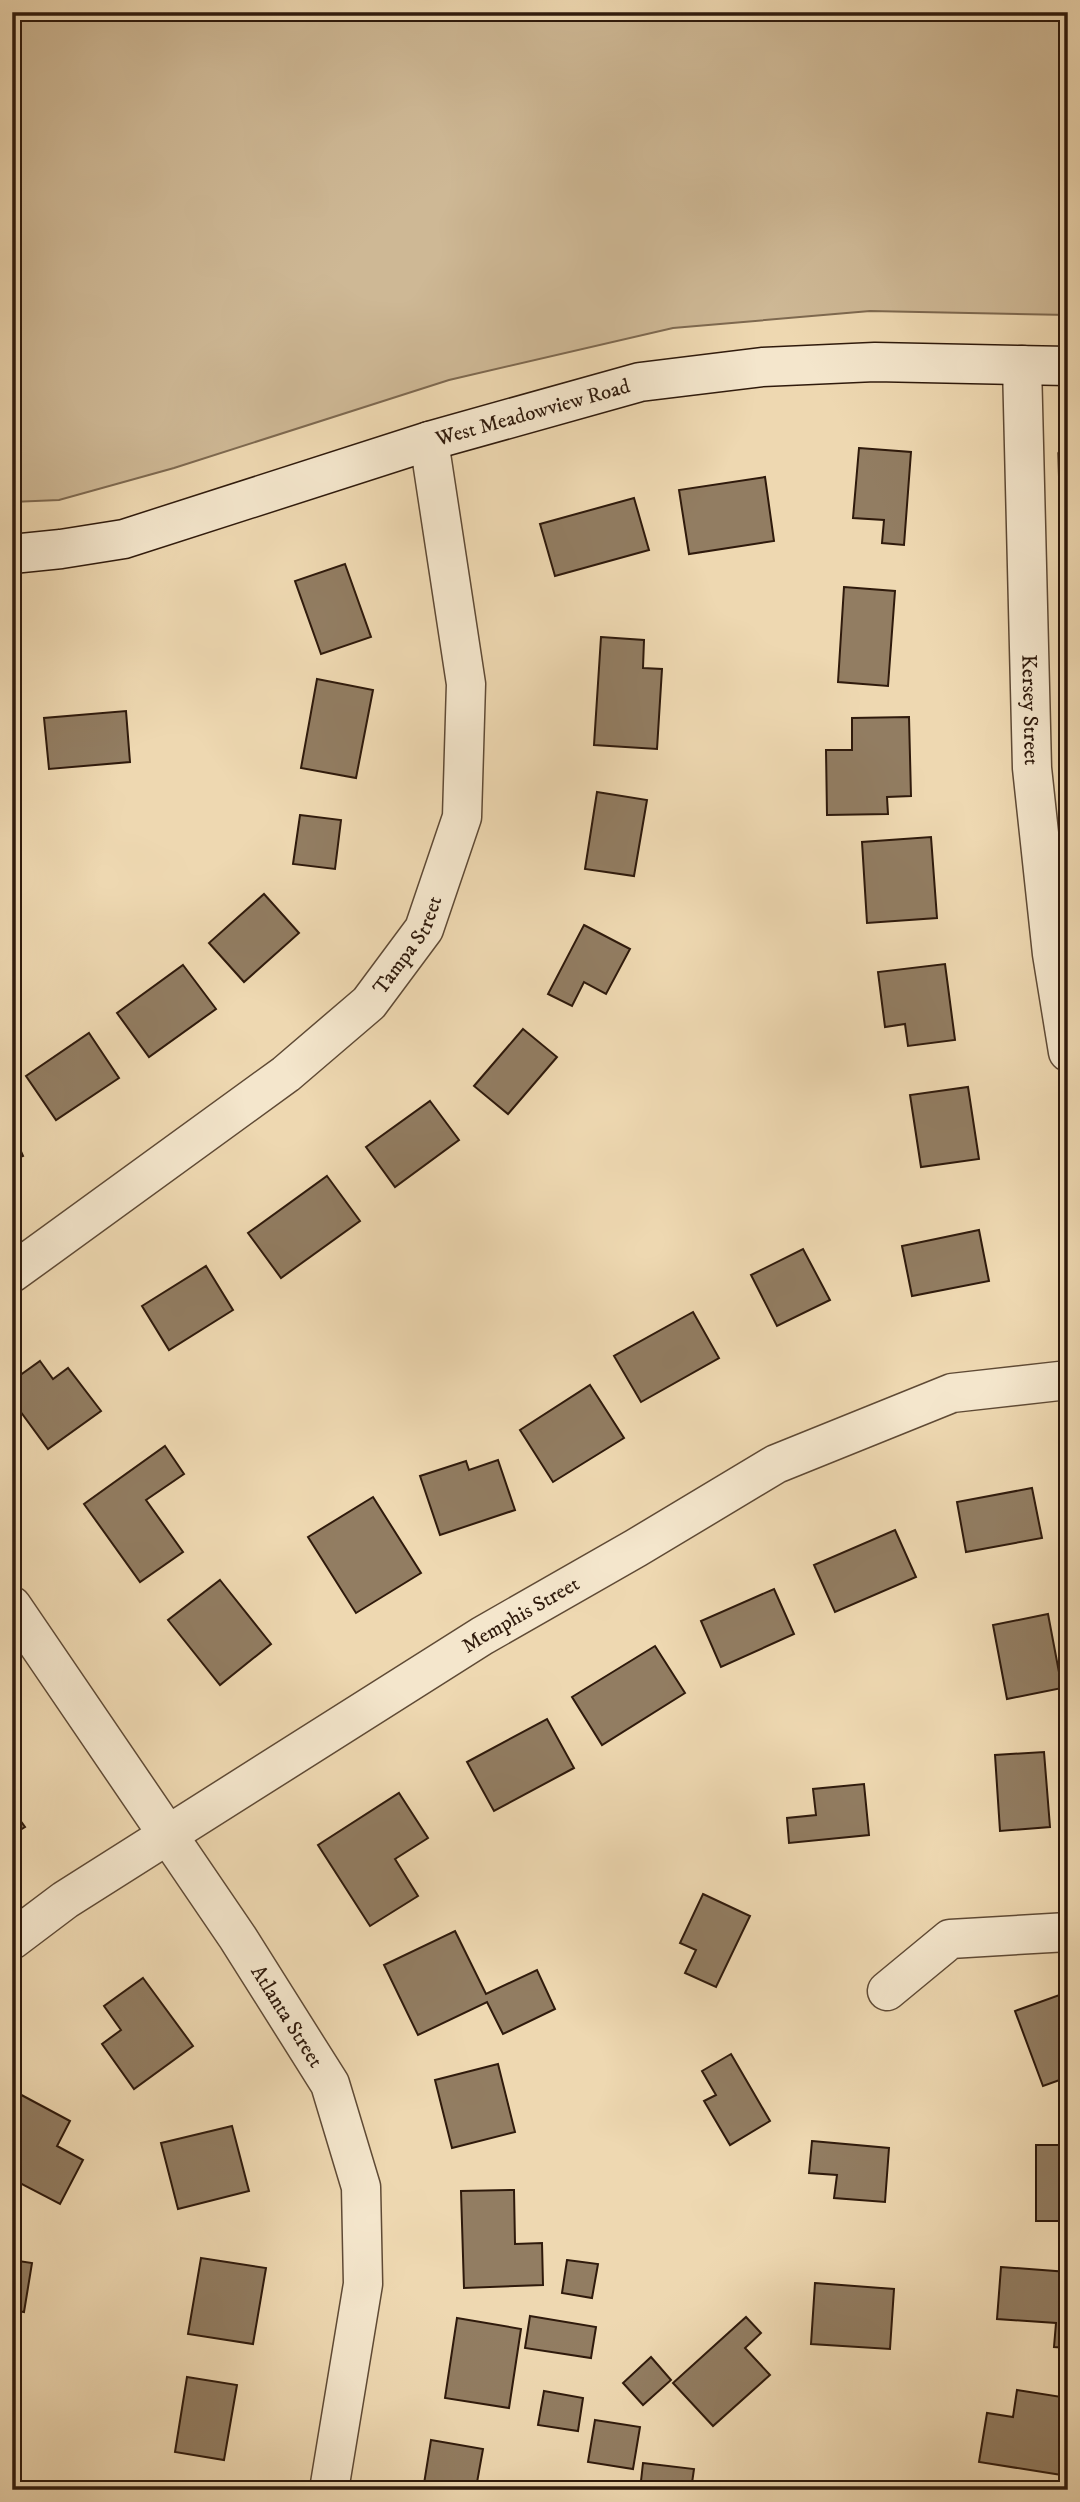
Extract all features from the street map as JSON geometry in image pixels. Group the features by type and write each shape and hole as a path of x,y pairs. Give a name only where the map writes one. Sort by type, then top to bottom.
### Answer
{"street":[{"name":"West Meadowview Road","path":"12,554 61,550 124,539 429,441 640,382 762,367 862,363 1068,366"},
{"name":"Kersey Street","path":"1022,365 1032,768 1052,954 1068,1052"},
{"name":"Tampa Street","path":"12,1273 286,1074 369,1003 424,929 462,817 466,684 429,441"},
{"name":"Memphis Street","path":"12,1940 65,1899 482,1636 776,1464 952,1393 1068,1380"},
{"name":"Atlanta Street","path":"12,1606 238,1938 330,2084 361,2187 363,2284 329,2490"},
{"path":"887,1991 950,1938 1068,1932"}],"shaded area":[{"path":"12,12 1068,12 1068,315 870,311 673,328 449,380 174,468 59,500 12,502"},
{"path":"1068,442 1068,687 1058,453"}],"building":[{"path":"859,448 911,452 904,545 882,543 884,520 853,518"},
{"path":"765,477 774,541 689,554 679,490"},
{"path":"634,498 649,550 555,576 540,524"},
{"path":"345,564 371,637 321,654 295,581"},
{"path":"844,587 895,591 888,686 838,682"},
{"path":"601,637 644,640 643,668 662,669 657,749 594,745"},
{"path":"317,679 373,690 356,778 301,768"},
{"path":"126,711 130,762 49,769 44,718"},
{"path":"909,717 911,796 887,797 888,814 827,815 826,750 852,750 852,718"},
{"path":"597,792 647,800 634,876 585,869"},
{"path":"300,815 341,820 335,869 293,864"},
{"path":"931,837 937,918 867,923 862,842"},
{"path":"264,894 299,933 244,982 209,943"},
{"path":"584,925 630,949 606,994 584,982 572,1006 548,994"},
{"path":"945,964 955,1040 908,1046 905,1024 885,1027 878,972"},
{"path":"183,965 216,1009 149,1057 117,1013"},
{"path":"523,1029 557,1057 508,1114 474,1086"},
{"path":"89,1033 119,1078 56,1120 26,1076"},
{"path":"968,1087 979,1159 921,1167 910,1095"},
{"path":"430,1101 459,1140 395,1187 366,1147"},
{"path":"12,1131 23,1156 12,1160"},
{"path":"327,1176 360,1221 281,1278 248,1233"},
{"path":"979,1230 989,1281 912,1296 902,1246"},
{"path":"803,1249 830,1300 777,1326 751,1275"},
{"path":"206,1266 233,1310 169,1350 142,1306"},
{"path":"693,1312 719,1358 641,1402 614,1356"},
{"path":"40,1361 53,1379 68,1368 101,1411 48,1449 12,1400 12,1381"},
{"path":"590,1385 624,1438 553,1482 520,1430"},
{"path":"165,1446 184,1474 146,1500 183,1552 140,1582 84,1504"},
{"path":"498,1460 515,1510 440,1535 420,1476 466,1461 469,1470"},
{"path":"1032,1488 1042,1538 966,1552 957,1502"},
{"path":"373,1497 421,1573 356,1613 308,1537"},
{"path":"895,1530 916,1577 835,1612 814,1565"},
{"path":"220,1580 271,1644 220,1685 168,1620"},
{"path":"774,1589 794,1634 721,1667 701,1621"},
{"path":"1048,1614 1062,1688 1007,1699 993,1625"},
{"path":"655,1646 685,1693 602,1745 572,1697"},
{"path":"547,1719 574,1768 494,1811 467,1762"},
{"path":"1044,1752 1050,1827 1000,1831 995,1755"},
{"path":"864,1784 869,1835 789,1843 787,1818 816,1815 813,1789"},
{"path":"399,1793 428,1838 395,1859 418,1896 370,1926 318,1845"},
{"path":"12,1809 25,1827 12,1835"},
{"path":"703,1894 750,1916 716,1987 685,1973 696,1950 680,1943"},
{"path":"455,1931 486,1994 537,1970 555,2009 503,2034 487,2002 418,2035 384,1965"},
{"path":"143,1978 193,2046 134,2089 102,2044 121,2030 104,2006"},
{"path":"1065,1993 1068,2001 1068,2077 1043,2086 1015,2011"},
{"path":"731,2054 770,2121 730,2145 704,2101 716,2095 702,2071"},
{"path":"498,2064 515,2132 452,2148 435,2080"},
{"path":"14,2091 70,2121 57,2146 83,2160 60,2204 12,2179"},
{"path":"232,2126 249,2191 178,2209 161,2143"},
{"path":"812,2141 889,2148 885,2202 834,2198 837,2175 809,2173"},
{"path":"1036,2145 1068,2145 1068,2221 1036,2221"},
{"path":"514,2190 515,2244 542,2243 543,2285 464,2288 461,2191"},
{"path":"201,2258 266,2268 253,2344 188,2334"},
{"path":"12,2260 32,2263 24,2312 12,2310"},
{"path":"567,2260 598,2264 592,2298 562,2293"},
{"path":"1001,2267 1068,2272 1068,2348 1054,2347 1056,2323 997,2319"},
{"path":"815,2283 894,2289 890,2349 811,2344"},
{"path":"530,2316 596,2327 591,2358 525,2348"},
{"path":"746,2317 761,2333 745,2348 770,2375 713,2426 673,2383"},
{"path":"457,2318 521,2329 509,2408 445,2398"},
{"path":"651,2357 671,2380 643,2405 623,2383"},
{"path":"187,2377 237,2385 224,2460 175,2452"},
{"path":"1017,2390 1068,2398 1068,2476 979,2462 987,2413 1013,2417"},
{"path":"544,2391 583,2398 578,2431 538,2425"},
{"path":"595,2420 640,2427 633,2469 588,2462"},
{"path":"431,2440 483,2449 476,2488 486,2490 423,2490"},
{"path":"643,2463 694,2469 691,2490 640,2490"}]}
